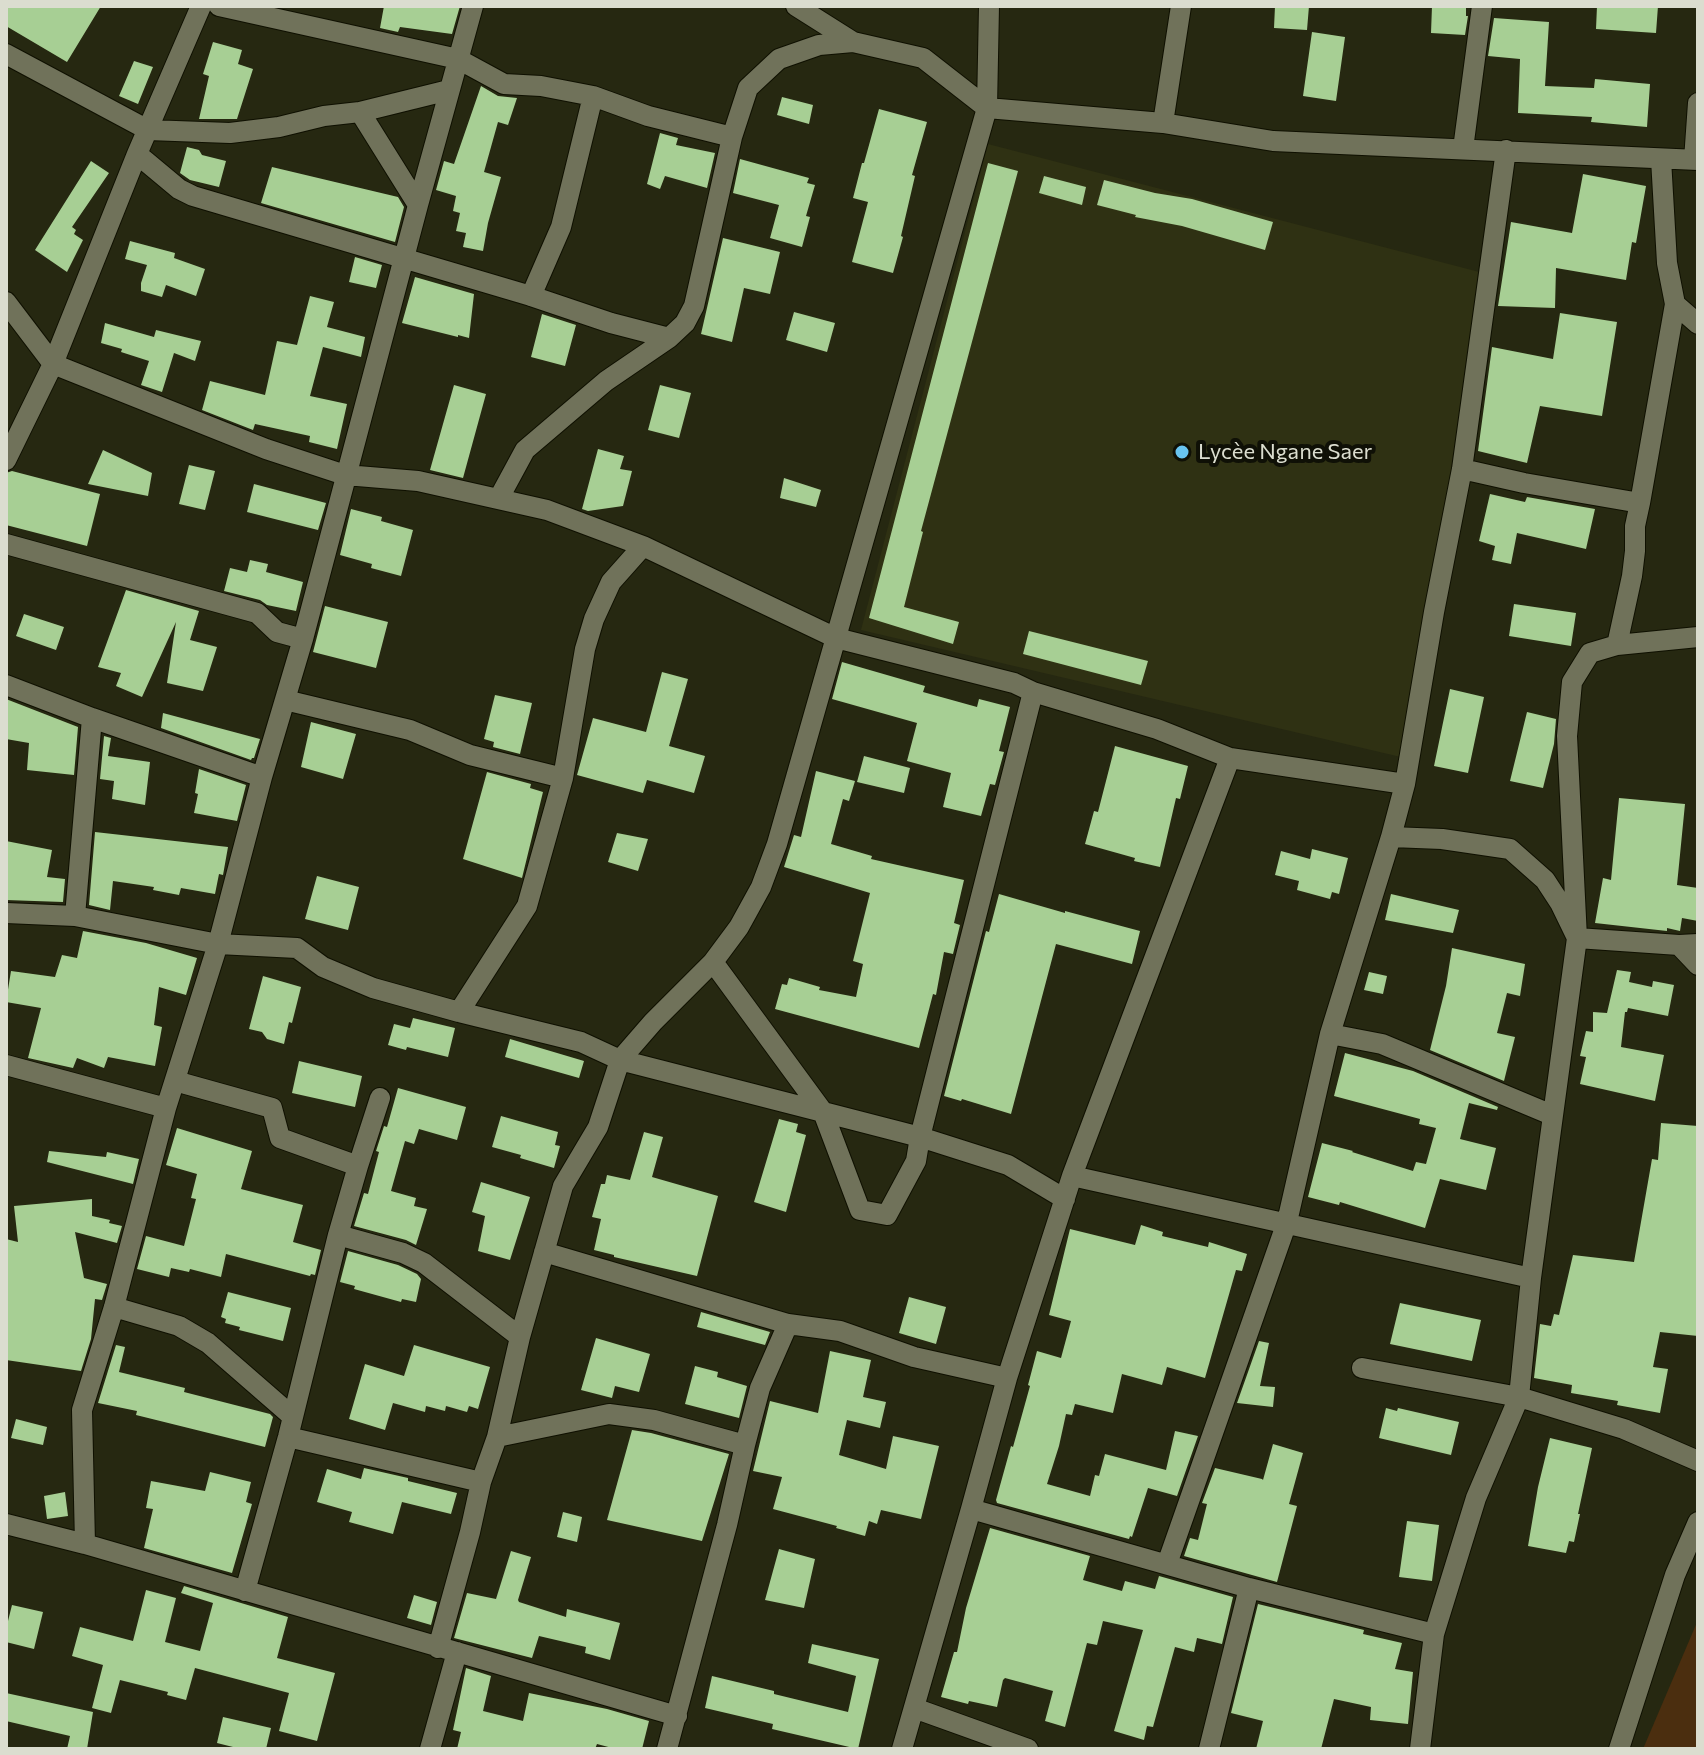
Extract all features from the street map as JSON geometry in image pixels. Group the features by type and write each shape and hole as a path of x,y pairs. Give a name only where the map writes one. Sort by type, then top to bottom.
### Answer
{"street":[{"path":"6,460 53,364 137,154 201,6"},
{"path":"219,6 458,59 504,84 541,86 593,96 660,119 732,137"},
{"path":"85,1544 82,1410 114,1307 166,1108 218,944 262,777 303,639 473,6"},
{"path":"796,6 853,42"},
{"path":"430,1749 481,1482 497,1437 520,1337 563,1186 598,1127 620,1060 713,962 739,927 761,887 777,844 987,108 989,6"},
{"path":"1163,123 1181,6"},
{"path":"1463,149 1482,6"},
{"path":"499,498 525,450 606,381 669,338 685,323 694,306 732,137 748,88 779,59 819,45 853,42 923,58 987,108 1163,123 1273,141 1696,160 1698,103"},
{"path":"6,54 148,130 230,133 279,127 324,116 360,112 449,90"},
{"path":"531,296 561,227 593,96"},
{"path":"360,112 418,205"},
{"path":"1167,1564 1287,1222 1330,1034 1405,784 1462,469 1506,150"},
{"path":"137,154 179,189 193,196 669,338"},
{"path":"1617,645 1632,576 1635,526 1675,304 1667,263 1661,159"},
{"path":"6,302 53,364 266,449 345,475 418,481 547,510 643,546 836,638 1014,683 1033,692 1157,729 1230,758 1405,784"},
{"path":"1675,304 1698,324"},
{"path":"1462,469 1640,503"},
{"path":"6,544 257,613 277,632 303,639"},
{"path":"459,1012 527,906 563,778 585,649 594,619 611,582 643,546"},
{"path":"1420,1749 1434,1634 1476,1498 1519,1397 1531,1278 1577,938 1567,736 1572,682 1590,653 1617,645 1698,637"},
{"path":"6,685 262,777"},
{"path":"713,962 823,1112 860,1210 887,1215 916,1161 1033,692"},
{"path":"285,700 410,730 470,755 563,778"},
{"path":"75,916 92,718"},
{"path":"902,1749 1007,1378 1072,1176 1230,758"},
{"path":"1391,837 1442,839 1510,849 1545,880 1577,938"},
{"path":"6,913 75,916 218,944 297,948 323,967 373,988 581,1042 620,1060 920,1137 1008,1165 1065,1199"},
{"path":"1577,938 1689,944 1698,965"},
{"path":"1330,1034 1382,1044 1552,1115"},
{"path":"6,1065 166,1108"},
{"path":"175,1081 272,1108 280,1138 358,1166"},
{"path":"245,1591 288,1437 338,1235 380,1098"},
{"path":"1072,1176 1531,1278"},
{"path":"338,1235 403,1253 424,1263 520,1337"},
{"path":"544,1252 788,1324 840,1331 914,1357 1007,1378"},
{"path":"114,1307 179,1326 208,1343 293,1417"},
{"path":"667,1749 760,1388 788,1324"},
{"path":"1362,1368 1519,1397 1624,1429 1698,1461"},
{"path":"497,1437 609,1414 654,1420 745,1445"},
{"path":"288,1437 481,1482"},
{"path":"971,1509 1249,1588 1434,1634"},
{"path":"1619,1749 1675,1575 1698,1522"},
{"path":"6,1524 85,1544 677,1716"},
{"path":"1209,1749 1249,1588"},
{"path":"914,1708 1028,1749"}],"shaded area":[{"name":"Lycèe Ngane Saer","path":"988,144 1487,274 1405,758 861,630"},
{"path":"1698,1620 1698,1749 1643,1749"}],"building":[{"path":"6,6 101,6 67,62 6,26"},
{"path":"384,6 460,6 452,34 400,27 398,32 380,28"},
{"path":"1275,6 1309,6 1307,30 1274,28"},
{"path":"1432,6 1466,6 1465,35 1431,33"},
{"path":"1597,6 1658,6 1656,33 1596,29"},
{"path":"1494,18 1549,22 1545,86 1594,88 1595,79 1650,84 1647,127 1591,122 1592,117 1518,113 1520,59 1488,56"},
{"path":"1312,32 1345,37 1336,101 1303,96"},
{"path":"213,42 242,50 238,64 253,69 237,119 199,119 209,76 203,74"},
{"path":"134,61 153,67 138,104 119,96"},
{"path":"481,86 498,96 517,98 508,125 498,122 484,172 501,177 483,251 463,247 466,233 456,231 460,213 453,211 456,196 436,190 444,161 454,164"},
{"path":"782,97 813,105 809,124 777,115"},
{"path":"879,109 927,122 912,175 915,176 893,273 852,262 868,202 853,198"},
{"path":"660,133 678,138 676,145 715,153 707,188 665,176 660,189 647,184"},
{"path":"187,147 199,150 202,155 226,161 219,187 190,180 180,173"},
{"path":"740,159 809,178 807,183 815,185 806,216 810,217 802,247 770,238 779,205 733,193"},
{"path":"91,161 109,173 72,227 76,230 74,234 83,240 67,272 35,250"},
{"path":"988,163 1018,171 921,531 904,607 959,622 953,644 869,618"},
{"path":"272,167 398,197 404,207 395,242 261,203"},
{"path":"1583,174 1646,186 1626,280 1556,268 1555,308 1498,306 1511,222 1572,233"},
{"path":"1044,176 1086,187 1082,205 1039,193"},
{"path":"1104,180 1192,199 1273,222 1265,250 1097,205"},
{"path":"723,238 780,252 770,294 744,288 732,342 701,334"},
{"path":"130,241 175,253 174,258 205,269 196,296 166,285 162,297 141,291 147,265 125,259"},
{"path":"355,257 382,265 376,288 349,282"},
{"path":"415,277 474,294 469,338 402,323"},
{"path":"310,296 334,302 327,327 365,337 361,357 323,347 310,396 347,404 337,449 309,442 310,436 255,424 253,430 202,410 210,381 265,395 277,341 297,345"},
{"path":"794,312 835,323 827,352 786,340"},
{"path":"1560,313 1617,322 1602,416 1540,406 1527,463 1478,451 1492,347 1553,359"},
{"path":"542,314 576,325 565,366 531,357"},
{"path":"105,323 154,337 156,330 201,341 195,361 174,353 162,392 141,385 149,361 101,343"},
{"path":"454,385 486,394 463,478 430,470"},
{"path":"660,385 691,393 679,438 648,430"},
{"path":"598,449 624,456 620,469 632,471 623,506 588,511 582,509"},
{"path":"103,450 152,473 148,496 88,484"},
{"path":"189,465 215,471 205,510 179,504"},
{"path":"12,471 100,494 87,546 6,525 6,473"},
{"path":"784,478 821,490 816,507 780,498"},
{"path":"254,484 326,503 318,530 247,512"},
{"path":"1490,494 1525,502 1527,497 1595,509 1586,549 1517,533 1511,564 1492,560 1495,546 1479,541"},
{"path":"351,509 413,530 401,576 340,555"},
{"path":"250,560 268,564 266,572 303,582 296,611 224,591 230,568 247,572"},
{"path":"126,590 199,611 190,640 217,647 203,691 167,683 176,622 142,697 116,686 121,673 98,667"},
{"path":"1514,604 1576,613 1571,646 1509,636"},
{"path":"325,606 388,622 376,668 313,652"},
{"path":"24,614 64,627 56,650 16,636"},
{"path":"1029,631 1148,661 1141,685 1023,654"},
{"path":"842,662 925,686 923,692 977,707 979,699 1010,707 999,751 1004,752 995,785 990,784 981,816 943,807 951,773 907,761 917,723 832,699"},
{"path":"662,672 688,679 669,746 705,756 694,793 647,780 643,793 577,775 593,718 646,732"},
{"path":"1450,689 1484,697 1468,773 1434,766"},
{"path":"495,695 532,703 520,754 493,747 494,742 484,739"},
{"path":"6,699 78,727 74,775 27,770 29,743 6,739"},
{"path":"1527,712 1556,719 1554,744 1543,788 1510,781"},
{"path":"163,713 260,739 254,758 251,760 161,728"},
{"path":"311,722 356,734 343,779 301,767"},
{"path":"104,736 111,738 108,756 150,762 145,805 112,799 114,781 100,779"},
{"path":"1115,746 1188,766 1180,799 1176,798 1160,867 1085,844 1094,811 1098,812"},
{"path":"864,756 910,768 904,793 857,782"},
{"path":"199,769 246,785 237,821 194,813"},
{"path":"816,771 855,781 849,801 843,799 831,844 872,856 871,859 964,880 954,923 960,925 953,954 944,952 936,995 933,994 919,1048 775,1009 782,984 787,985 789,978 820,987 819,990 856,997 863,964 853,961 870,893 784,867 794,835 801,837"},
{"path":"487,772 531,784 530,788 543,792 522,878 463,859"},
{"path":"1619,798 1685,804 1677,885 1698,888 1698,921 1682,918 1680,931 1595,923 1603,878 1611,880"},
{"path":"95,832 228,847 223,875 219,874 215,894 181,888 179,895 153,890 154,887 113,881 110,910 89,905"},
{"path":"617,833 648,839 638,871 608,862"},
{"path":"6,841 52,850 47,877 65,879 63,902 6,900"},
{"path":"1312,849 1348,858 1339,894 1332,892 1330,899 1297,890 1299,881 1275,875 1281,851 1310,859"},
{"path":"317,876 359,887 348,930 305,919"},
{"path":"999,894 1140,931 1132,964 1056,944 1011,1114 944,1096 986,931 989,932"},
{"path":"1391,894 1459,910 1453,933 1385,920"},
{"path":"83,931 146,943 197,958 186,995 159,987 154,1025 162,1027 155,1066 108,1057 104,1068 77,1058 73,1068 28,1058 41,1008 6,1002 11,971 55,977 62,955 77,958"},
{"path":"1452,948 1525,964 1520,996 1507,993 1497,1033 1515,1037 1504,1081 1430,1050"},
{"path":"1617,970 1631,972 1629,982 1652,987 1653,981 1674,985 1668,1016 1628,1008 1625,1012 1621,1047 1664,1055 1655,1101 1580,1084 1586,1057 1580,1056 1586,1031 1593,1032 1593,1012 1607,1013"},
{"path":"1369,972 1387,976 1383,994 1364,990"},
{"path":"263,976 301,987 284,1044 249,1029"},
{"path":"413,1018 455,1028 448,1057 388,1045 394,1024 410,1028"},
{"path":"510,1039 584,1061 579,1078 505,1057"},
{"path":"1345,1053 1413,1071 1498,1107 1497,1110 1469,1103 1460,1139 1496,1148 1486,1190 1440,1179 1425,1228 1340,1202 1339,1205 1308,1197 1322,1143 1413,1171 1416,1162 1426,1164 1436,1128 1419,1124 1420,1119 1334,1096"},
{"path":"299,1061 362,1076 355,1107 292,1093"},
{"path":"398,1088 466,1107 457,1140 419,1129 414,1144 405,1141 391,1191 416,1198 414,1206 427,1209 416,1245 354,1226 364,1193 368,1194 379,1152 376,1151 384,1126 387,1127"},
{"path":"501,1116 558,1132 555,1145 560,1146 554,1168 492,1147"},
{"path":"779,1119 798,1124 796,1132 806,1135 786,1212 754,1202"},
{"path":"1661,1123 1698,1126 1698,1336 1660,1332 1653,1367 1668,1369 1660,1413 1617,1405 1618,1401 1571,1393 1572,1385 1534,1378 1540,1324 1551,1326 1554,1314 1559,1315 1573,1255 1634,1262 1652,1159 1658,1160"},
{"path":"177,1128 252,1151 241,1189 303,1205 293,1242 321,1250 315,1275 226,1254 221,1277 190,1269 189,1272 171,1268 169,1277 137,1269 146,1236 184,1246 196,1199 191,1198 197,1174 166,1165"},
{"path":"644,1132 663,1137 652,1177 718,1196 697,1276 594,1250 601,1219 592,1217 601,1184 605,1184 607,1175 630,1180"},
{"path":"49,1151 106,1157 107,1152 139,1159 133,1184 47,1162"},
{"path":"481,1182 530,1197 510,1260 478,1251 485,1216 472,1212"},
{"path":"92,1199 92,1216 122,1226 117,1243 75,1232 84,1278 107,1284 102,1300 95,1299 91,1339 81,1371 6,1360 6,1239 18,1242 14,1206"},
{"path":"1141,1225 1163,1232 1162,1236 1208,1247 1209,1242 1247,1254 1242,1271 1236,1270 1205,1378 1167,1367 1162,1385 1122,1374 1113,1413 1075,1404 1072,1415 1066,1414 1047,1484 1090,1496 1105,1454 1166,1470 1175,1431 1198,1436 1177,1496 1148,1488 1129,1539 997,1503 996,1500 1030,1386 1037,1351 1061,1358 1071,1321 1049,1315 1070,1229 1135,1245"},
{"path":"348,1251 398,1265 417,1274 421,1279 416,1302 402,1299 401,1302 340,1282"},
{"path":"228,1292 291,1308 283,1341 239,1330 240,1327 225,1323 226,1319 221,1317"},
{"path":"909,1297 946,1307 936,1344 899,1333"},
{"path":"1400,1303 1481,1320 1472,1361 1390,1344"},
{"path":"701,1312 770,1332 765,1345 697,1327"},
{"path":"596,1338 650,1354 639,1392 615,1386 612,1398 581,1390"},
{"path":"1259,1341 1269,1343 1260,1386 1275,1387 1273,1407 1237,1403"},
{"path":"116,1345 125,1347 119,1372 270,1414 273,1417 265,1447 98,1403"},
{"path":"414,1345 490,1367 478,1409 469,1406 467,1412 446,1406 445,1411 426,1406 425,1412 393,1403 385,1430 349,1419 365,1364 404,1376"},
{"path":"830,1351 871,1360 863,1397 886,1402 880,1428 847,1420 839,1455 886,1469 893,1436 939,1446 921,1519 881,1510 877,1524 869,1521 865,1536 773,1509 782,1477 753,1471 770,1401 818,1413"},
{"path":"695,1366 718,1372 717,1377 747,1386 739,1418 685,1404"},
{"path":"1386,1408 1459,1422 1451,1455 1379,1438"},
{"path":"16,1419 47,1427 43,1445 11,1438"},
{"path":"632,1430 729,1454 702,1541 607,1520"},
{"path":"1550,1438 1592,1448 1574,1542 1569,1541 1566,1553 1528,1546"},
{"path":"1273,1444 1303,1453 1289,1504 1297,1506 1277,1582 1184,1556 1190,1538 1198,1540 1207,1504 1202,1503 1215,1468 1263,1480"},
{"path":"364,1468 457,1493 451,1514 402,1502 393,1534 349,1522 352,1512 317,1502 327,1469 361,1479"},
{"path":"210,1472 251,1482 246,1502 252,1504 232,1573 144,1548 153,1509 146,1508 151,1481 205,1491"},
{"path":"65,1492 68,1516 47,1519 44,1496"},
{"path":"563,1512 582,1517 577,1542 557,1537"},
{"path":"1407,1521 1439,1525 1432,1581 1399,1577"},
{"path":"990,1528 1090,1556 1083,1580 1122,1591 1125,1581 1155,1589 1159,1576 1233,1597 1222,1644 1197,1638 1194,1652 1175,1647 1153,1727 1147,1726 1144,1740 1114,1731 1143,1630 1103,1621 1097,1645 1087,1643 1065,1727 1045,1721 1053,1691 1005,1678 997,1707 941,1697 954,1652 957,1652 966,1608"},
{"path":"779,1549 815,1559 804,1608 765,1600"},
{"path":"511,1551 531,1557 519,1602 566,1617 567,1609 620,1623 610,1660 585,1653 586,1647 539,1636 532,1658 454,1638 467,1593 496,1599"},
{"path":"184,1586 288,1617 277,1658 335,1673 317,1741 279,1731 289,1693 195,1668 186,1700 167,1695 168,1692 120,1680 111,1713 92,1708 103,1665 72,1656 80,1627 133,1641 146,1590 176,1598 165,1642 200,1651 213,1603 181,1593"},
{"path":"414,1595 437,1602 431,1625 407,1618"},
{"path":"1258,1604 1364,1630 1363,1634 1402,1643 1395,1669 1413,1672 1408,1724 1370,1720 1371,1707 1334,1699 1321,1749 1256,1749 1263,1721 1231,1713"},
{"path":"12,1605 43,1612 34,1649 6,1642"},
{"path":"812,1644 879,1659 858,1749 772,1729 773,1724 705,1708 712,1676 848,1712 856,1676 808,1663"},
{"path":"466,1668 491,1676 483,1711 523,1721 529,1693 607,1709 649,1721 642,1749 616,1749 597,1744 595,1749 457,1749 461,1732 453,1730"},
{"path":"6,1693 93,1712 87,1749 67,1749 70,1736 6,1721"},
{"path":"223,1717 271,1728 266,1749 241,1749 217,1743"}],"place":[{"name":"Lycèe Ngane Saer","path":"1182,452"}]}
